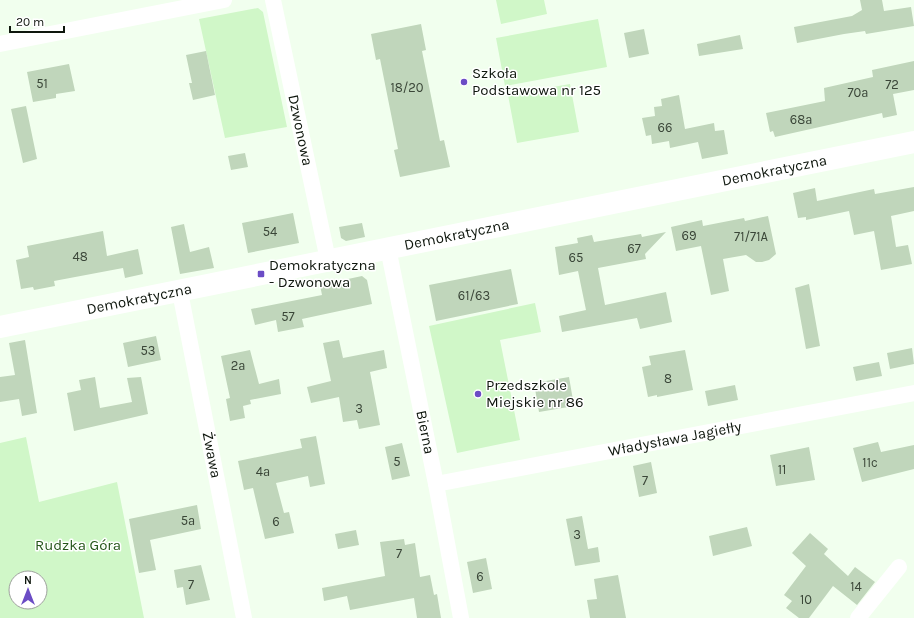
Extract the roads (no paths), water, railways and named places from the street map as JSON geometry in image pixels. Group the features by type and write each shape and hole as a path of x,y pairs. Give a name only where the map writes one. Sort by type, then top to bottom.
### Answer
{"street":[{"path":"0,44 224,0"},
{"name":"Dzwonowa","path":"273,0 328,260"},
{"name":"Demokratyczna","path":"0,327 180,292 328,260 914,142"},
{"name":"Bierna","path":"388,248 436,484 461,618"},
{"name":"Żwawa","path":"180,292 244,618"},
{"name":"Władysława Jagiełły","path":"436,484 914,393"},
{"path":"858,618 899,568"}],"place":[{"name":"Szkoła Podstawowa nr 125","path":"464,82"},
{"name":"Demokratyczna - Dzwonowa","path":"261,274"},
{"name":"Przedszkole Miejskie nr 86","path":"478,394"}],"park label":[{"name":"Rudzka Góra","path":"78,545"}]}
